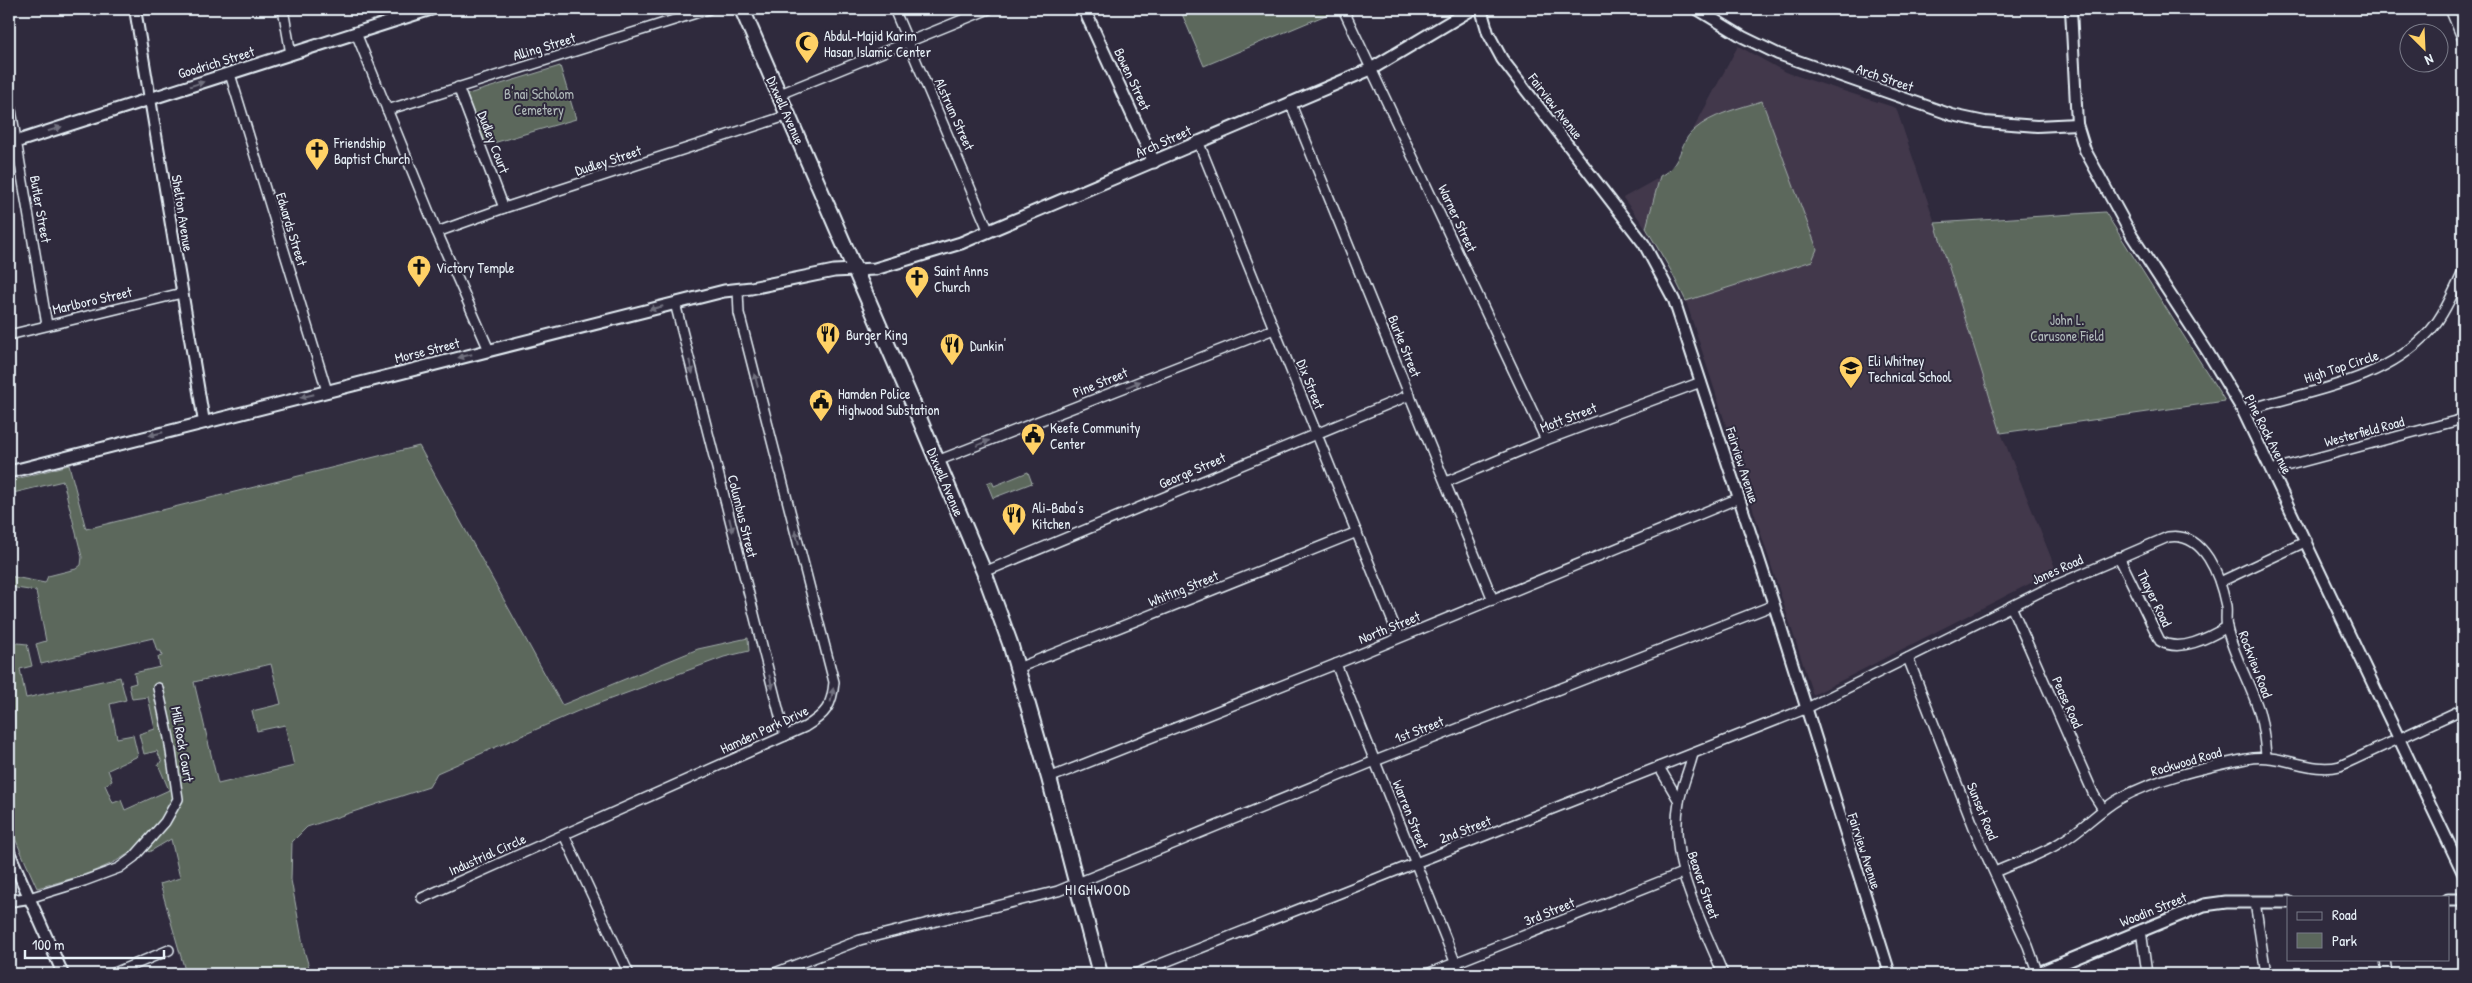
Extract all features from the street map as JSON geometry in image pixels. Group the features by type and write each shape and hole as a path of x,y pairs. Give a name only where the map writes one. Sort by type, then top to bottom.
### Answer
{"main road":[{"name":"Goodrich Street","path":"12,143 431,9"},
{"name":"Dixwell Avenue","path":"742,9 984,572 1018,668 1100,974"},
{"name":"Bowen Street","path":"1084,9 1154,162"},
{"name":"Arch Street","path":"855,270 875,269 989,232 1290,102 1371,70 1472,9"},
{"name":"Morse Street","path":"9,472 724,291 738,290 834,271 855,270"},
{"path":"2450,900 2463,900"},
{"name":"Woodin Street","path":"2037,974 2204,905 2287,902"}],"street":[{"name":"Shelton Avenue","path":"136,9 204,422"},
{"path":"284,9 291,54"},
{"name":"Alling Street","path":"387,110 709,9"},
{"name":"Alstrum Street","path":"894,9 989,232"},
{"path":"780,94 988,9"},
{"name":"Warner Street","path":"1343,9 1371,70 1383,90 1546,440"},
{"name":"Fairview Avenue","path":"1481,9 1488,33 1502,59 1644,244 1674,300 1774,605 1805,709 1890,974"},
{"name":"Arch Street","path":"1697,9 1743,37 1778,54 1952,115 1985,122 2037,126 2077,124"},
{"name":"Pine Rock Avenue","path":"2072,9 2077,124 2085,150 2113,203 2219,369 2243,411 2307,541 2463,873"},
{"path":"2450,9 2463,40"},
{"path":"356,33 437,232 490,350"},
{"name":"Edwards Street","path":"230,74 327,391"},
{"name":"Dudley Court","path":"458,87 504,208"},
{"name":"Butler Street","path":"9,98 12,143 47,325"},
{"name":"Burke Street","path":"1290,102 1493,600"},
{"name":"Dudley Street","path":"437,232 504,208 789,116"},
{"name":"Dix Street","path":"1198,142 1399,637"},
{"name":"High Top Circle","path":"2243,411 2371,374 2394,362 2411,350 2431,330 2463,272"},
{"name":"Hamden Park Drive","path":"564,835 817,720 827,709 832,698 834,682 739,313 738,290"},
{"name":"Marlboro Street","path":"9,335 182,293"},
{"name":"Columbus Street","path":"675,303 785,736"},
{"name":"Pine Street","path":"937,462 1274,329"},
{"name":"Mott Street","path":"1446,482 1546,440 1701,382"},
{"name":"George Street","path":"984,572 1410,395"},
{"name":"Westerfield Road","path":"2271,470 2463,420"},
{"name":"North Street","path":"1049,778 1336,664 1739,498"},
{"name":"Whiting Street","path":"1018,668 1357,532"},
{"name":"Jones Road","path":"1805,709 2011,606 2168,537 2179,535 2188,538 2201,548 2210,560 2220,582"},
{"path":"2220,582 2307,541"},
{"name":"Thayer Road","path":"2119,557 2160,641 2169,646 2184,645 2212,636 2226,627"},
{"name":"Rockview Road","path":"2220,582 2226,608 2226,627 2259,710 2266,756"},
{"name":"1st Street","path":"1076,883 1375,761 1774,605"},
{"name":"Pease Road","path":"2011,606 2094,795 2104,809"},
{"name":"Sunset Road","path":"1908,658 1977,835 2028,946 2037,974"},
{"name":"Warren Street","path":"1336,664 1460,974"},
{"name":"Mill Rock Court","path":"29,898 120,868 134,857 165,822 178,799 170,738 158,688"},
{"name":"2nd Street","path":"1135,974 1805,709"},
{"name":"Rockwood Road","path":"1995,872 2060,843 2082,828 2104,809 2143,788 2246,759 2266,756 2329,768 2400,739 2463,709"},
{"name":"Beaver Street","path":"1693,754 1679,801 1676,833 1677,854 1682,873 1723,974"},
{"path":"1659,767 1679,801"},
{"path":"564,835 629,974"},
{"name":"Industrial Circle","path":"422,898 564,835"},
{"path":"9,852 63,974"},
{"name":"3rd Street","path":"1427,974 1682,873"},
{"path":"772,974 860,940 1058,891 1076,883"},
{"path":"9,900 29,898"},
{"path":"2255,902 2266,974"},
{"path":"2140,930 2147,974"},
{"path":"112,974 169,950"},
{"path":"2384,960 2387,974"},
{"path":"134,964 138,974"}],"shaded area":[{"name":"Eli Whitney Technical School","path":"1738,46 1785,72 1896,108 1935,223 2001,433 2056,570 1813,695 1686,301 1646,228 1623,198 1671,171"}],"green space":[{"path":"1180,9 1331,9 1333,12 1204,66"},
{"name":"B'nai Scholom Cemetery","path":"560,66 576,119 483,146 465,95"},
{"path":"1762,101 1817,249 1812,261 1686,301 1646,228 1660,176 1673,166 1689,135 1701,124 1726,112"},
{"name":"John L. Carusone Field","path":"2105,212 2225,401 2001,433 1935,223"},
{"path":"419,446 562,705 698,649 748,638 749,651 724,657 578,711 437,773 429,787 307,827 292,842 291,880 304,950 311,974 186,974 160,884 180,878 171,839 149,852 140,845 104,867 78,877 37,888 9,825 9,642 27,644 32,666 20,669 26,698 120,677 126,700 110,704 117,738 133,735 138,756 108,770 112,781 105,785 113,803 121,800 125,810 169,790 158,764 162,762 157,751 144,754 139,734 155,729 148,697 132,699 129,685 136,683 134,673 160,667 158,657 162,656 161,651 157,651 153,638 41,664 36,644 46,641 36,591 9,587 9,576 45,583 48,576 76,569 81,565 82,557 63,481 9,494 9,481 69,465 86,529","holes":["271,664 281,704 252,711 257,731 285,725 294,766 218,784 194,682"]},
{"path":"1028,472 1032,483 993,498 987,483 992,481 994,486"}],"place":[{"name":"Abdul-Majid Karim Hasan Islamic Center","path":"807,64"},
{"name":"Friendship Baptist Church","path":"317,171"},
{"name":"Victory Temple","path":"419,288"},
{"name":"Saint Anns Church","path":"917,299"},
{"name":"Burger King","path":"828,355"},
{"name":"Dunkin'","path":"952,366"},
{"name":"Eli Whitney Technical School","path":"1851,389"},
{"name":"Hamden Police Highwood Substation","path":"821,422"},
{"name":"Keefe Community Center","path":"1033,456"},
{"name":"Ali-Baba’s Kitchen","path":"1014,536"}],"district":[{"name":"HIGHWOOD","path":"1098,889"}]}
